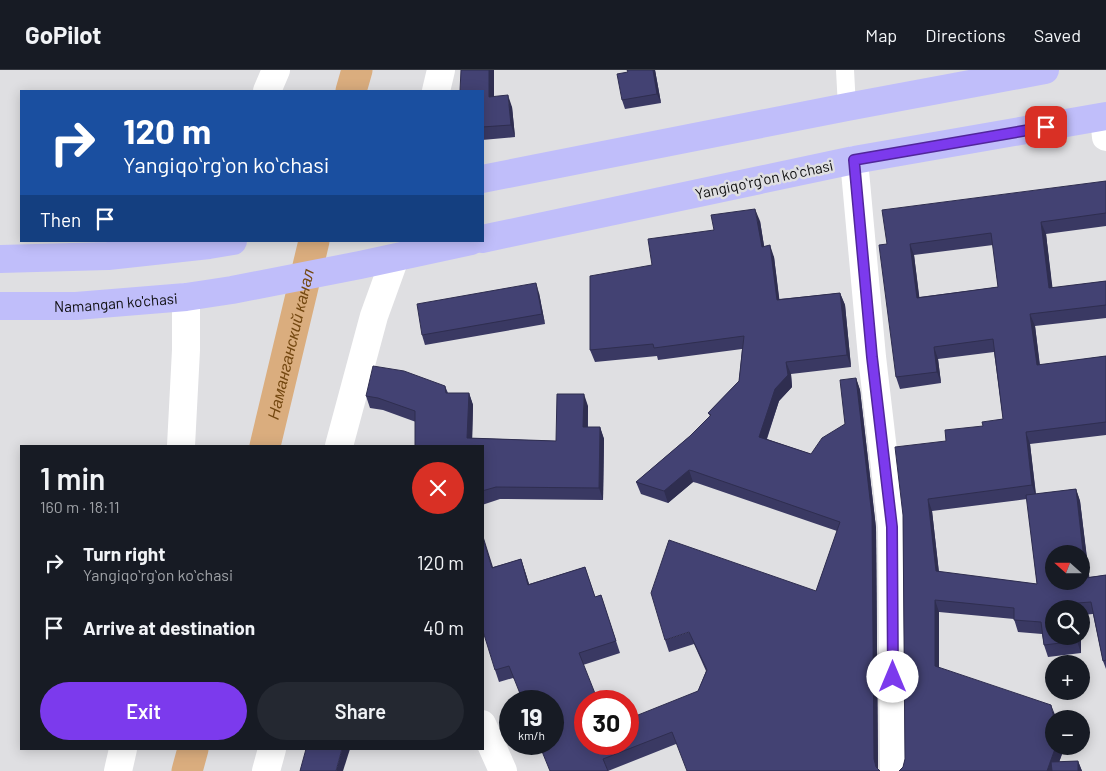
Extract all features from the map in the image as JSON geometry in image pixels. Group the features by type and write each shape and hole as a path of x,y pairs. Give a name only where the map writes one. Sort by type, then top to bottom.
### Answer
{"main road":[{"path":"484,180 848,107 1046,70"},
{"name":"Yangiqoʻrgʻon koʻchasi","path":"484,239 854,160 1105,124"},
{"path":"395,258 467,242"},
{"path":"0,259 108,256 217,243"},
{"name":"Namangan ko'chasi","path":"0,306 76,306 186,296 232,290 395,258"}],"street":[{"path":"267,90 276,70"},
{"path":"436,90 441,70"},
{"path":"854,160 872,357 892,527 894,771"},
{"path":"339,445 374,316 395,258"},
{"path":"181,445 186,350 186,296"},
{"path":"484,728 503,771"},
{"path":"118,771 124,750"},
{"path":"266,771 272,750"}],"lane":[{"path":"844,70 848,107"}],"building":[{"path":"461,70 489,70 489,97 508,95 511,125 484,127 484,90 460,90"},
{"path":"627,70 653,70 657,94 622,100 617,74 628,72"},
{"path":"1106,181 1106,213 1041,222 1049,288 1106,281 1106,305 1030,314 1037,365 1106,356 1106,422 1026,432 1032,485 928,499 936,571 1037,584 1026,495 1076,489 1082,545 1045,545 1045,590 1090,590 1090,577 1106,575 1106,660 1103,661 1090,600 1045,600 1044,645 1041,622 1014,620 1014,608 935,600 935,666 1051,705 1052,710 1045,710 1045,755 1053,755 1047,771 899,771 903,767 905,759 903,515 895,447 946,441 945,430 983,426 982,422 1003,419 993,339 934,347 937,372 896,377 879,245 887,244 882,210","holes":["991,233 998,287 917,298 910,244"]},
{"path":"755,209 762,247 770,245 777,300 840,293 847,355 786,362 788,375 775,389 759,437 811,454 822,438 845,424 840,380 856,378 872,516 874,759 876,767 880,771 687,771 672,732 639,745 639,715 698,691 707,670 689,632 665,640 651,593 669,540 816,591 840,522 689,470 664,491 636,482 690,436 711,415 708,413 739,381 744,336 654,348 653,344 590,350 590,276 652,265 648,239 714,230 711,215"},
{"path":"536,283 542,314 422,335 417,304"},
{"path":"373,366 404,371 445,386 446,393 469,393 467,438 556,441 557,394 584,394 583,427 600,427 599,488 496,487 484,490 484,445 415,445 415,411 378,398 366,396"},
{"path":"484,542 492,568 521,559 528,585 585,567 595,597 601,595 616,641 579,653 594,690 574,690 574,755 613,755 603,759 608,771 550,771 543,755 564,755 564,690 519,690 509,666 495,670 484,634"},
{"path":"306,750 342,750 336,771 300,771"},
{"path":"1078,761 1078,771 1052,771 1051,762"}],"waterway":[{"name":"Наманганский канал","path":"351,90 357,70"},
{"name":"Наманганский канал","path":"265,445 314,242"},
{"name":"Наманганский канал","path":"187,771 193,750"}],"route":[{"path":"893,677 892,527 872,357 854,160 1046,127"}]}
